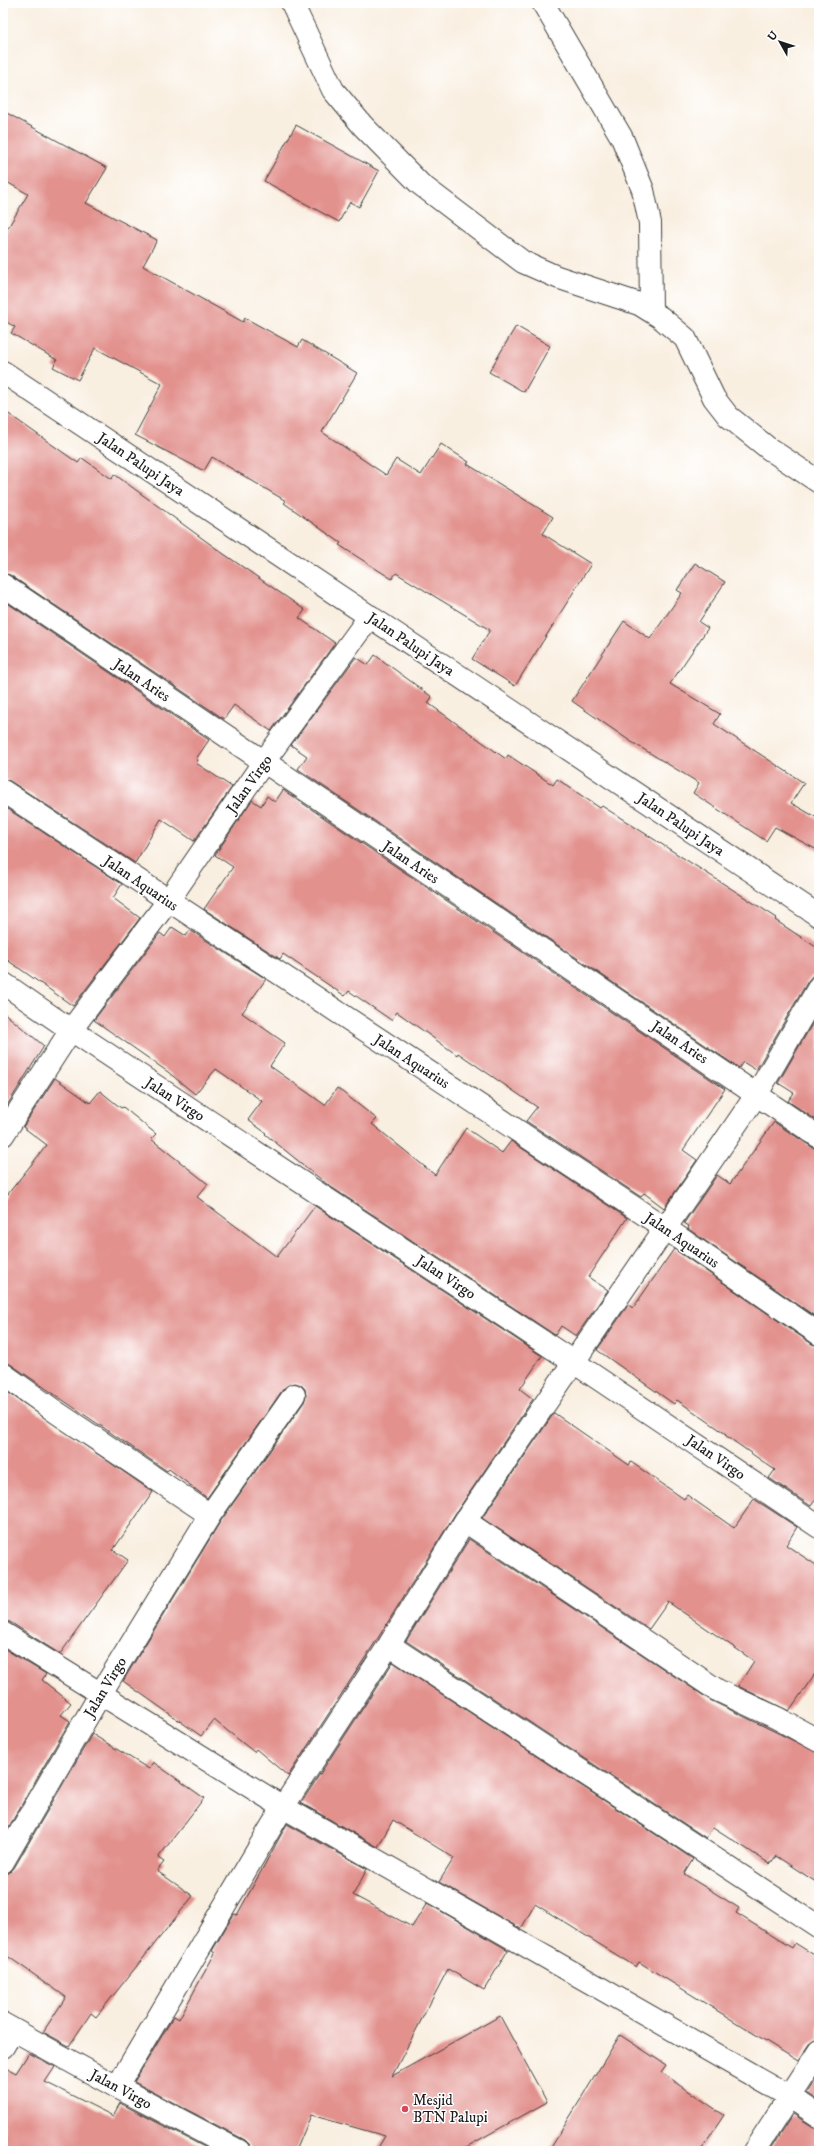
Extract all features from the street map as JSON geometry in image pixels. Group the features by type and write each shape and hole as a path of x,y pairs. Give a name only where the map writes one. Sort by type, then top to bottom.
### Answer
{"street":[{"path":"292,3 333,90 363,126 420,184 523,262 557,277 639,304 651,311 685,338 714,398 728,416 768,448 819,482"},
{"path":"543,3 622,138 643,190 650,223 651,311"},
{"name":"Jalan Palupi Jaya","path":"3,372 819,916"},
{"name":"Jalan Aries","path":"3,585 263,763 819,1137"},
{"name":"Jalan Virgo","path":"3,1135 71,1030 168,901 263,763 370,616"},
{"name":"Jalan Aquarius","path":"3,791 666,1228 819,1334"},
{"name":"Jalan Virgo","path":"3,983 71,1030 575,1362 819,1527"},
{"path":"117,2087 283,1807 465,1521 757,1094 819,987"},
{"path":"3,1374 56,1412 210,1515"},
{"name":"Jalan Virgo","path":"3,1862 101,1693 210,1515 294,1395"},
{"path":"465,1521 717,1690 777,1718 819,1741"},
{"path":"3,1633 283,1807 789,2096 819,2116"},
{"path":"388,1644 819,1927"},
{"name":"Jalan Virgo","path":"6,2034 117,2087 239,2151"},
{"path":"754,2151 819,2051"}],"building":[{"path":"3,111 107,168 86,203 157,240 143,266 243,322 245,318 298,347 302,340 357,373 322,432 386,475 396,459 421,475 441,444 469,462 467,464 553,517 543,534 591,564 515,686 472,659 490,630 396,573 392,579 339,545 341,543 284,503 286,501 212,457 204,471 135,435 162,384 95,348 78,380 53,367 57,360 11,333 15,327 3,320 3,236 28,194 3,180"},
{"path":"296,125 379,171 359,207 350,202 339,222 264,181"},
{"path":"516,326 550,346 524,392 489,372"},
{"path":"3,410 78,463 82,458 112,479 114,474 221,552 305,610 299,618 335,643 271,731 234,705 224,719 10,575 3,573"},
{"path":"695,563 725,582 699,622 708,628 670,684 720,714 714,724 804,783 791,803 819,819 819,851 775,827 766,841 693,793 699,783 630,741 572,701 624,621 650,639 682,593 677,590"},
{"path":"3,600 209,740 196,759 198,760 196,763 232,787 194,841 161,819 135,863 10,781 3,779"},
{"path":"375,655 432,697 428,703 506,759 508,755 553,785 557,779 600,808 602,806 777,918 775,920 819,949 819,975 812,976 808,981 756,1070 743,1062 739,1068 298,769 307,756 291,745 356,657 368,665"},
{"path":"283,790 725,1089 683,1150 697,1160 664,1208 644,1193 641,1197 526,1121 537,1107 458,1053 457,1055 397,1012 391,1020 349,991 345,996 283,954 280,959 204,909 233,867 215,855 252,800 261,806 267,796 275,802"},
{"path":"3,806 122,884 113,898 140,918 73,1006 3,957"},
{"path":"172,927 186,936 190,930 266,979 242,1013 285,1043 270,1066 325,1105 337,1088 377,1119 372,1124 435,1175 466,1128 502,1153 511,1141 627,1218 588,1277 608,1290 576,1336 561,1326 555,1335 328,1185 265,1134 266,1133 248,1120 262,1101 216,1069 195,1094 168,1072 94,1020 160,933 165,937"},
{"path":"3,1012 44,1046 3,1112"},
{"path":"819,1012 819,1122 788,1101 794,1093 778,1083"},
{"path":"55,1078 90,1103 100,1091 121,1108 123,1107 156,1134 151,1139 208,1184 197,1197 277,1257 315,1206 542,1356 520,1389 533,1399 455,1514 378,1638 288,1776 256,1749 254,1752 214,1720 201,1736 123,1681 220,1522 304,1402 306,1396 305,1389 301,1385 295,1383 284,1388 207,1498 169,1469 167,1471 10,1364 3,1362 3,1200 47,1145 23,1127"},
{"path":"774,1122 812,1147 819,1149 819,1319 688,1229 689,1226 684,1223 717,1175 730,1184"},
{"path":"674,1249 812,1344 819,1346 819,1494 811,1506 769,1478 775,1470 725,1435 726,1434 677,1400 674,1404 597,1350 628,1305 633,1308"},
{"path":"3,1389 153,1492 113,1550 128,1560 60,1654 10,1622 3,1621"},
{"path":"554,1413 629,1465 631,1462 684,1499 687,1495 734,1528 754,1499 797,1527 786,1545 819,1567 819,1668 789,1711 738,1686 754,1661 668,1602 649,1629 482,1518"},
{"path":"469,1539 710,1700 819,1753 819,1884 776,1856 770,1864 713,1827 706,1838 406,1641"},
{"path":"3,1648 46,1674 42,1680 71,1703 61,1715 70,1721 3,1837"},
{"path":"393,1662 693,1859 684,1874 739,1908 736,1913 792,1948 795,1943 819,1958 819,2039 809,2044 798,2061 639,1962 636,1967 535,1904 521,1929 439,1882 454,1858 393,1820 378,1847 301,1803"},
{"path":"92,1734 149,1769 153,1762 204,1798 158,1858 164,1862 157,1871 193,1896 96,2017 91,2013 69,2046 43,2032 66,1997 3,1953 3,1874 9,1873 14,1868"},
{"path":"287,1824 367,1869 353,1895 412,1927 427,1903 508,1950 484,1990 448,1969 392,2076 500,2016 547,2102 459,2151 376,2151 385,2136 311,2115 296,2151 251,2151 250,2145 245,2140 134,2082 174,2016 179,2019 215,1953 212,1951 234,1914 237,1915"},
{"path":"620,2035 666,2065 661,2072 724,2115 700,2151 549,2151"},
{"path":"29,2053 55,2067 45,2082 113,2116 120,2103 212,2151 3,2151 3,2066 16,2073"},
{"path":"819,2074 819,2101 807,2093"},
{"path":"793,2114 812,2126 819,2128 819,2151 769,2151"}],"place":[{"name":"Mesjid BTN Palupi","path":"405,2109"}]}
